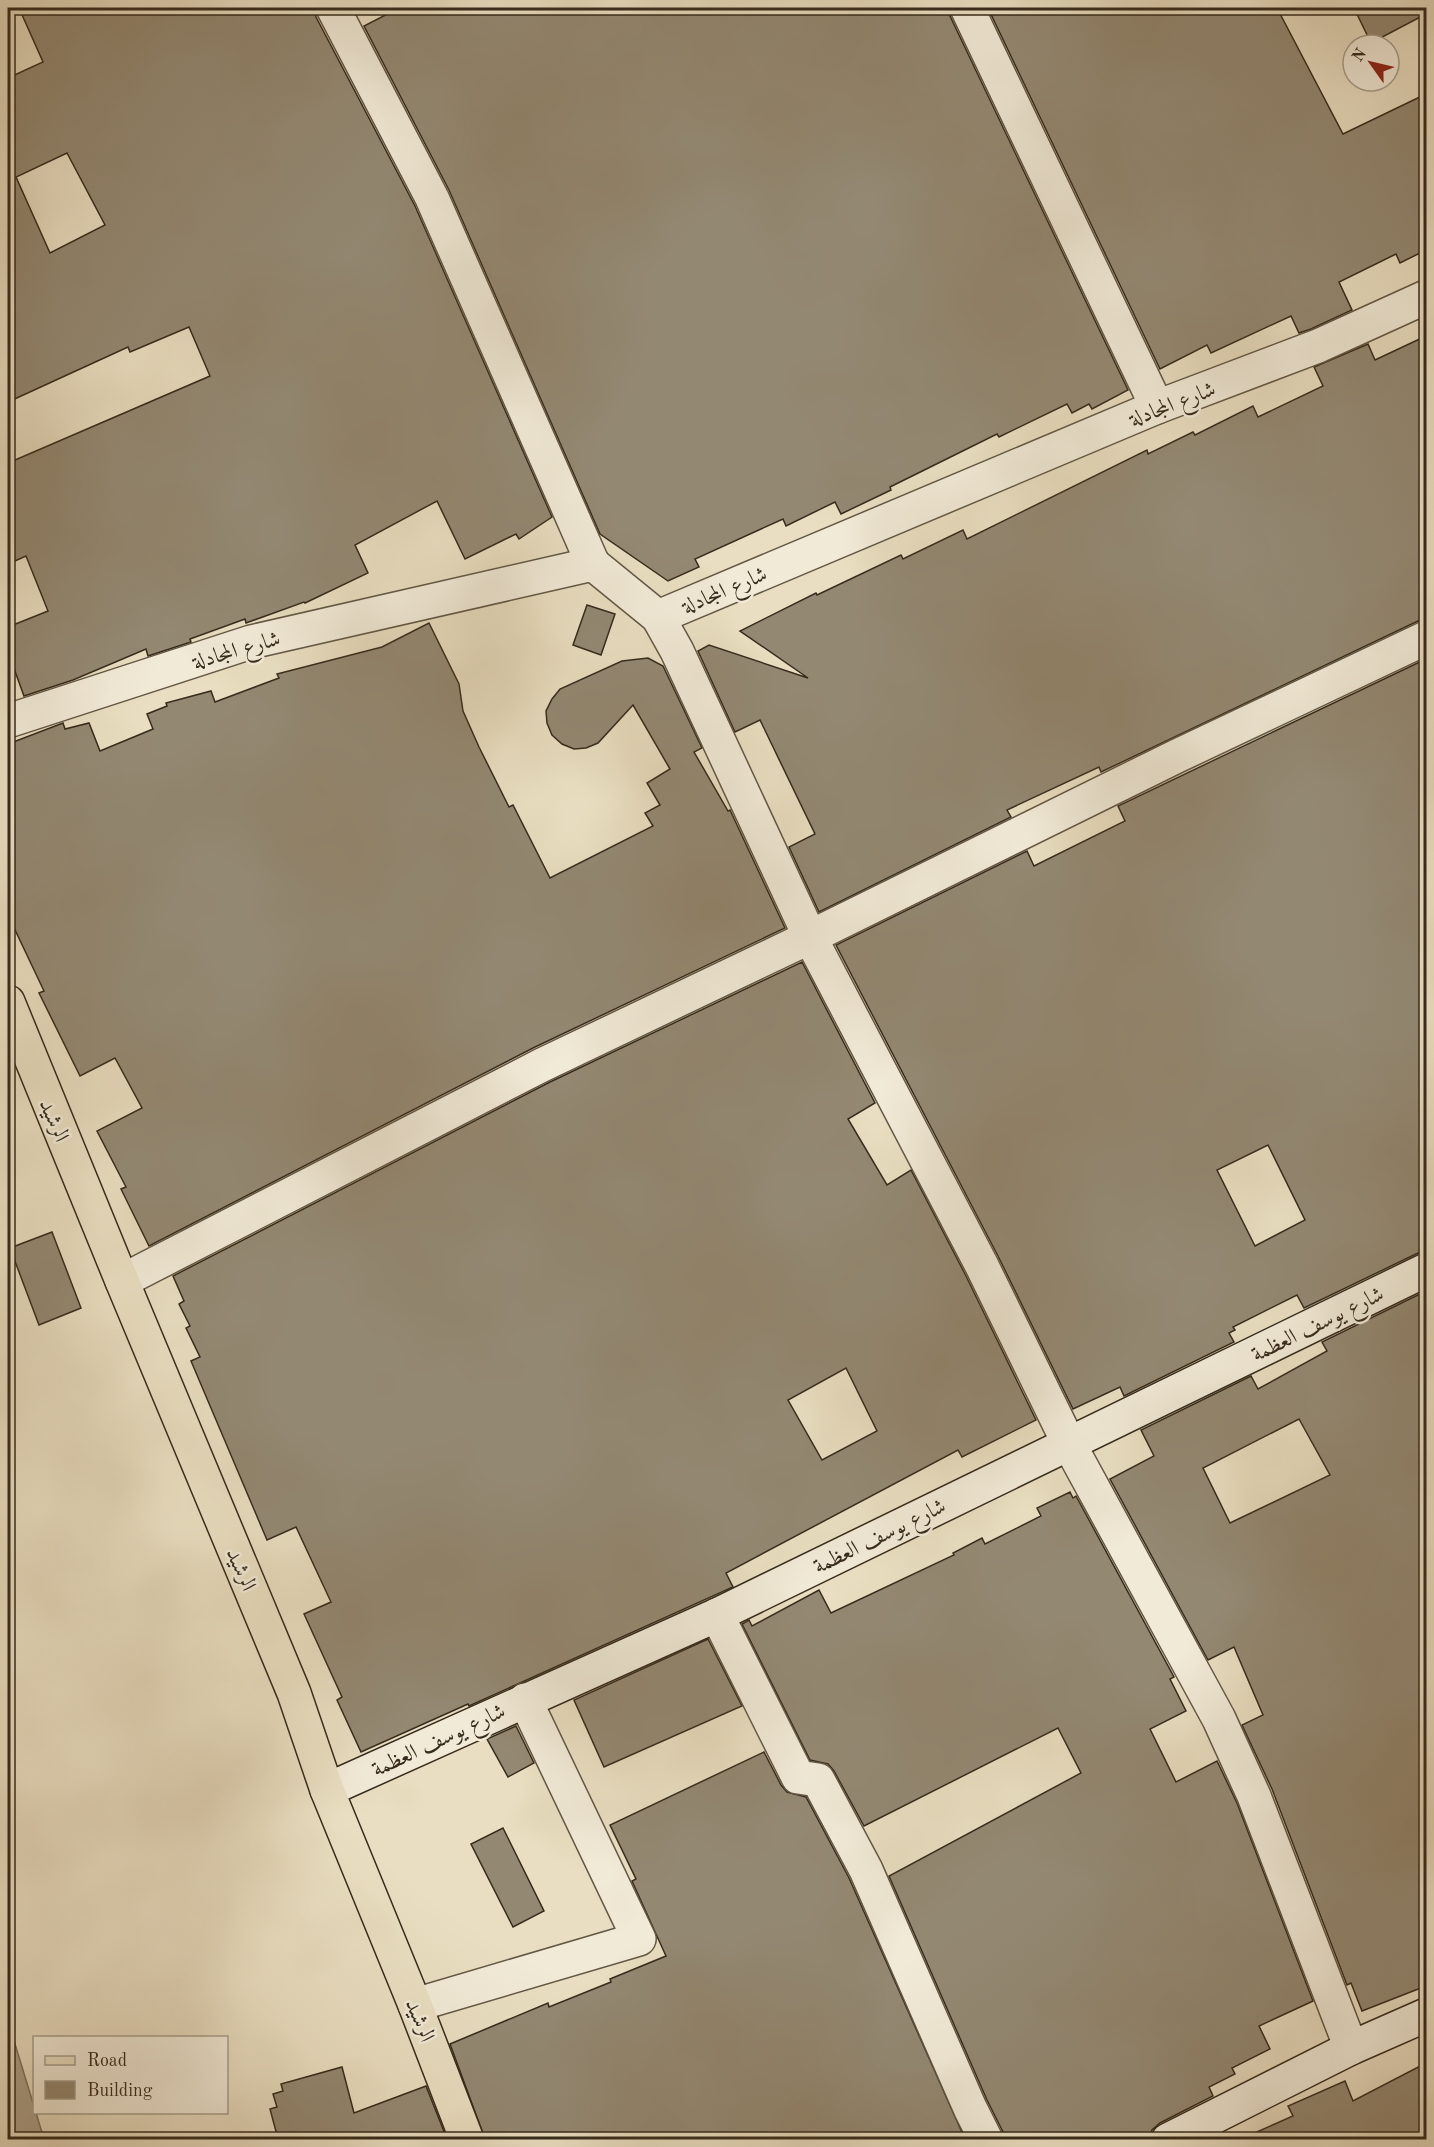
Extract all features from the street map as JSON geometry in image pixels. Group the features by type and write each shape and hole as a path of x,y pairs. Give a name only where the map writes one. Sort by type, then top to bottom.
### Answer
{"main road":[{"name":"الرشيد","path":"8,1002 294,1693 327,1790 416,2005 467,2139"}],"street":[{"path":"333,8 432,198 593,564"},
{"path":"967,8 1157,407"},
{"name":"شارع المجادلة","path":"8,721 251,642 593,564 658,617 1157,407 1318,346 1426,297"},
{"path":"658,617 677,651 810,937 982,1266 1068,1443 1219,1719 1254,1796 1351,2048"},
{"path":"122,1281 542,1065 810,937 1177,756 1426,638"},
{"name":"شارع يوسف العظمة","path":"327,1790 717,1615 1426,1270"},
{"path":"717,1615 798,1777 818,1780 866,1870 970,2108 986,2139"},
{"path":"416,2005 639,1939 525,1700"},
{"path":"1168,2139 1351,2048 1426,2015"}],"shaded area":[{"path":"8,2021 33,2103 33,2114 36,2114 44,2139 8,2139"}],"building":[{"path":"19,8 314,8 316,17 415,206 552,517 519,539 516,534 465,559 437,501 355,545 368,573 305,603 246,623 245,619 190,639 191,642 148,656 146,649 73,680 24,696 8,652 8,627 48,611 26,556 8,564 8,463 210,376 189,327 130,352 128,347 8,402 8,78 43,62","holes":["67,153 105,225 50,253 16,177"]},
{"path":"399,8 948,8 1128,390 1092,409 1089,404 1072,413 1067,404 999,437 997,434 841,514 835,502 786,526 783,519 695,559 699,567 668,581 600,534 449,190 364,26"},
{"path":"988,8 1277,8 1343,134 1426,94 1426,250 1400,263 1396,254 1339,282 1352,310 1311,329 1299,333 1291,316 1211,353 1207,345 1160,369"},
{"path":"1354,8 1426,8 1426,14 1390,33 1366,33"},
{"path":"1426,336 1426,619 1101,772 1099,767 1007,810 1011,817 819,912 789,847 815,834 760,720 735,732 698,651 709,645 808,678 740,631 816,593 817,595 901,555 903,559 963,530 967,539 1147,450 1148,454 1193,432 1195,435 1253,406 1258,417 1323,386 1314,367 1368,344 1375,360"},
{"path":"587,605 615,614 601,655 573,645"},
{"path":"429,623 459,684 463,711 479,747 509,807 513,805 550,878 653,826 645,813 660,805 647,783 670,769 633,705 598,743 586,748 574,749 562,744 552,735 547,723 546,711 552,699 560,689 622,661 648,658 663,666 702,748 694,752 728,811 730,810 785,928 533,1048 149,1246 121,1189 126,1187 97,1131 142,1108 115,1058 80,1076 39,993 44,991 8,915 8,744 63,723 65,729 89,723 100,751 153,729 147,714 167,706 166,703 211,691 215,702 279,678 277,674 382,647"},
{"path":"1426,659 1426,1251 1304,1308 1297,1295 1233,1327 1235,1330 1229,1333 1234,1342 1124,1396 1120,1387 1073,1409 999,1258 836,945 1027,851 1034,866 1125,821 1118,806","holes":["1268,1145 1305,1220 1255,1246 1217,1170"]},
{"path":"802,962 875,1103 848,1119 887,1185 911,1170 1036,1420 962,1457 958,1450 726,1573 733,1587 361,1752 337,1700 342,1697 304,1614 331,1602 296,1527 267,1540 191,1361 200,1357 186,1328 190,1326 179,1304 184,1301 173,1276 550,1082","holes":["846,1368 877,1431 822,1460 788,1400"]},
{"path":"52,1232 81,1308 39,1325 10,1248"},
{"path":"1426,1291 1426,1986 1362,2011 1351,1983 1347,1985 1272,1789 1242,1725 1263,1715 1234,1647 1208,1660 1110,1479 1154,1456 1141,1430 1251,1376 1258,1389 1327,1351 1322,1342","holes":["1299,1419 1330,1475 1230,1523 1203,1468"]},
{"path":"1070,1492 1073,1498 1076,1496 1174,1677 1170,1679 1186,1711 1150,1729 1176,1782 1217,1761 1237,1803 1313,2001 1259,2026 1270,2049 1232,2068 1235,2074 1209,2087 1213,2096 1160,2123 1152,2130 1149,2139 1004,2139 1003,2132 889,1876 1081,1773 1058,1728 864,1826 834,1771 828,1764 810,1760 742,1624 749,1620 752,1626 819,1590 831,1613 954,1555 953,1553 982,1538 985,1544 1041,1516 1037,1508"},
{"path":"708,1639 742,1706 604,1767 574,1700"},
{"path":"516,1726 534,1763 508,1777 487,1739"},
{"path":"764,1752 787,1792 806,1797 849,1878 965,2139 485,2139 450,2044 548,2003 549,2007 611,1982 610,1979 666,1956 632,1881 636,1879 610,1825"},
{"path":"503,1828 544,1911 513,1927 471,1844"},
{"path":"1426,2063 1426,2139 1241,2139 1293,2116 1288,2106 1345,2081 1353,2101"},
{"path":"342,2067 354,2113 426,2086 447,2139 278,2139 270,2109 277,2107 273,2094 283,2091 281,2084"}]}
